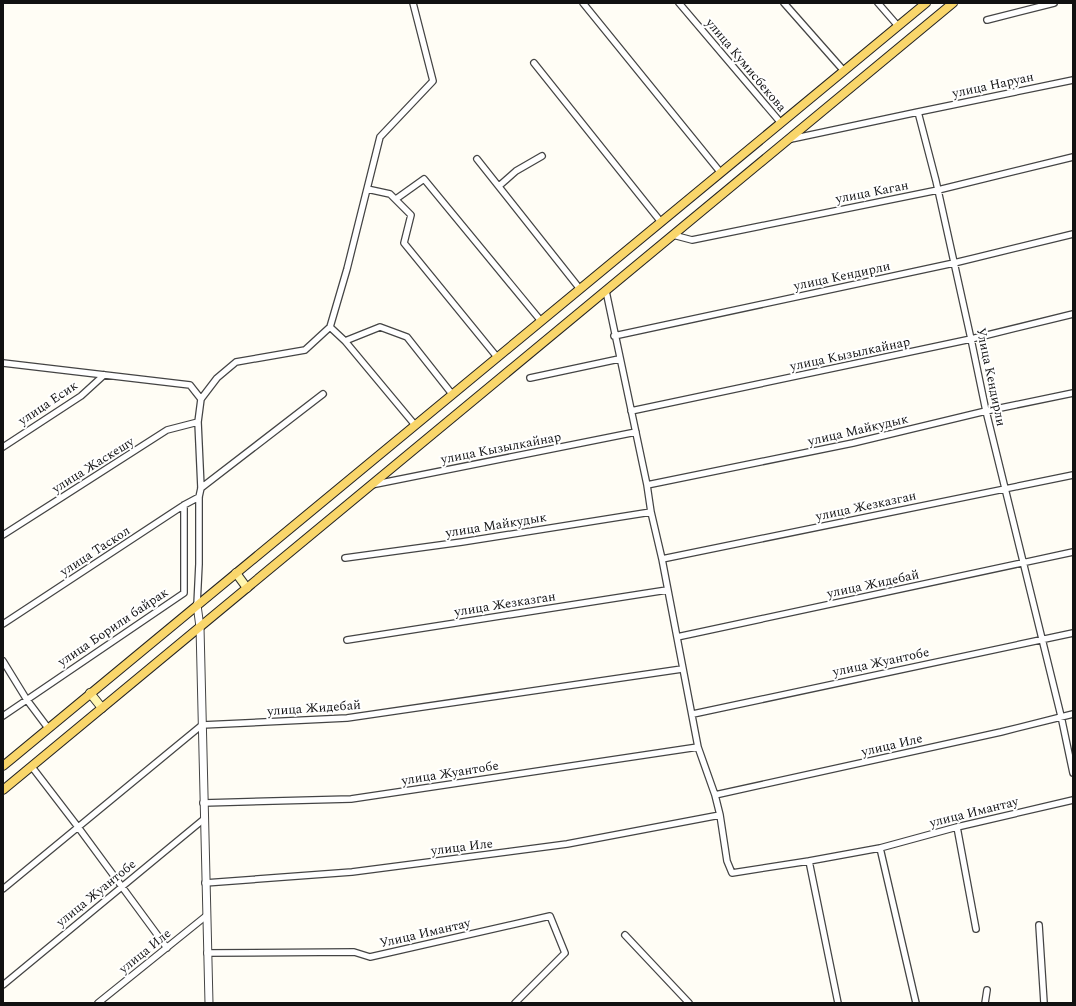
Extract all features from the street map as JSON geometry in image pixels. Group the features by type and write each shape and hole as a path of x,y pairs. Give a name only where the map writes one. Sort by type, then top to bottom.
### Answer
{"main road":[{"path":"3,766 926,3"},
{"path":"3,790 791,139 953,3"},
{"path":"236,573 247,588"},
{"path":"90,693 102,708"}],"street":[{"path":"209,1003 200,627 197,605 199,564 199,496 201,488 198,422 201,399 217,378 236,362 305,350 330,327 348,269 380,137 433,81 413,3"},
{"path":"583,3 721,173"},
{"name":"улица Кумисбекова","path":"679,3 781,123"},
{"path":"784,3 844,71"},
{"path":"878,3 898,26"},
{"path":"987,20 1054,3"},
{"path":"534,63 661,222"},
{"name":"улица Наруан","path":"918,112 1073,80"},
{"path":"791,139 918,112"},
{"name":"Улица Кендирли","path":"918,112 938,190 986,411 1024,564 1041,640 1061,716 1073,773"},
{"path":"499,186 516,171 542,156"},
{"name":"улица Каган","path":"673,235 692,240 938,190 1073,156"},
{"path":"477,159 580,289"},
{"path":"396,199 424,179 541,321"},
{"path":"367,189 390,194 411,215 404,242 497,357"},
{"name":"улица Кендирли","path":"615,336 954,263 1073,234"},
{"path":"606,291 662,559 682,669 693,714 698,747 715,795 720,815"},
{"name":"улица Кызылкайнар","path":"631,411 971,339 1073,314"},
{"path":"330,327 345,341 415,425"},
{"path":"345,341 380,327 407,337 452,394"},
{"path":"530,378 620,359"},
{"path":"3,363 190,385 201,399"},
{"name":"улица Есик","path":"3,447 81,396 104,375"},
{"name":"улица Майкудык","path":"647,485 853,443 1073,392"},
{"path":"201,488 323,394"},
{"name":"улица Жаскешу","path":"3,535 167,430 198,422"},
{"name":"улица Кызылкайнар","path":"371,485 636,432"},
{"name":"улица Жезказган","path":"662,559 1073,474"},
{"name":"улица Таскол","path":"3,624 199,496"},
{"name":"улица Борили байрак","path":"3,716 184,593 184,505"},
{"name":"улица Майкудык","path":"345,558 462,542 651,512"},
{"name":"улица Жидебай","path":"677,637 1024,564 1073,552"},
{"name":"улица Жезказган","path":"347,640 667,590"},
{"name":"улица Жуантобе","path":"693,714 1073,633"},
{"path":"3,661 27,700 48,728"},
{"name":"улица Жидебай","path":"202,725 347,718 682,669"},
{"name":"улица Иле","path":"715,795 1073,714"},
{"path":"3,889 202,725"},
{"name":"улица Жуантобе","path":"204,804 351,799 698,747"},
{"path":"32,766 122,886 166,948"},
{"name":"улица Имантау","path":"720,815 727,861 732,873 880,848 957,827 1073,800"},
{"name":"улица Иле","path":"205,883 352,872 551,846 720,815"},
{"name":"улица Жуантобе","path":"3,984 204,819"},
{"path":"957,827 976,929"},
{"path":"880,848 916,1003"},
{"path":"809,861 838,1003"},
{"name":"улица Иле","path":"98,1003 206,916"},
{"name":"Улица Имантау","path":"208,953 354,952 370,957 550,916 565,953 515,1003"},
{"path":"1039,925 1044,1003"},
{"path":"625,935 689,1003"},
{"path":"985,1003 987,990"}]}
